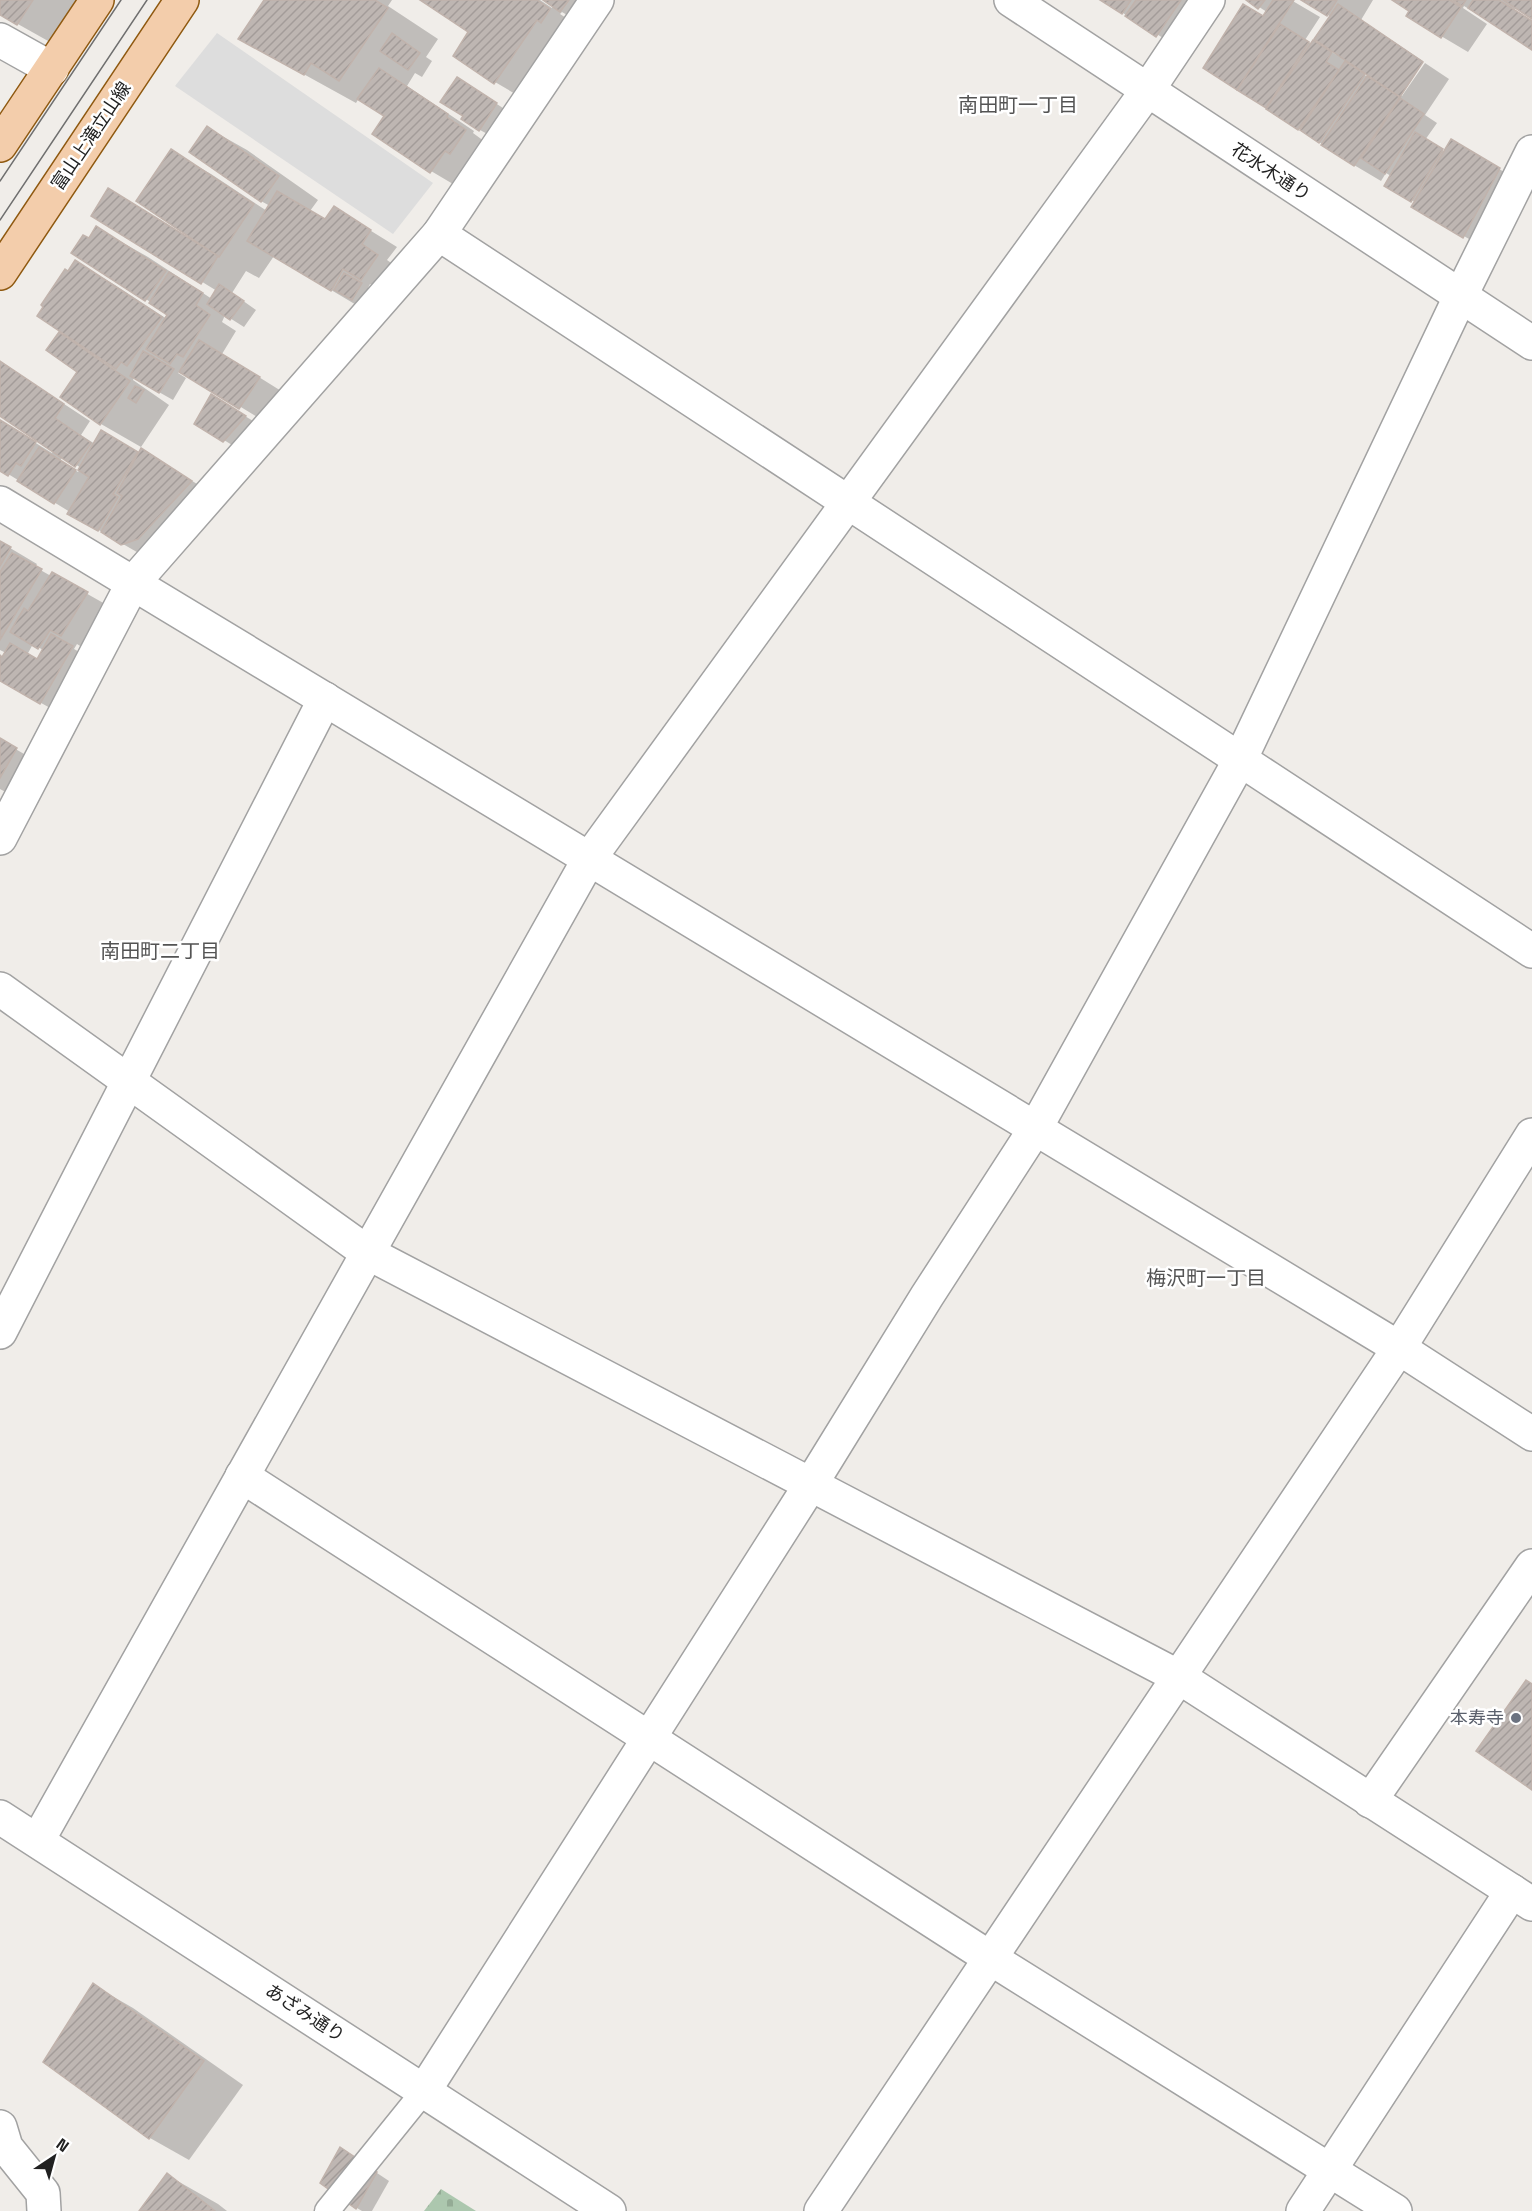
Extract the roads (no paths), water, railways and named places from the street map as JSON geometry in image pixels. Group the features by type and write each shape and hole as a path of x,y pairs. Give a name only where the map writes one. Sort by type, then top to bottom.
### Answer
{"main road":[{"path":"0,145 97,0"},
{"name":"富山上滝立山線","path":"0,273 182,0"}],"street":[{"path":"0,838 133,583 439,234 597,0"},
{"name":"花水木通り","path":"1011,0 1532,344"},
{"path":"38,1840 589,860 1147,91 1208,0"},
{"path":"0,40 52,69"},
{"path":"424,2091 1035,1129 1240,760 1461,295 1532,152"},
{"path":"439,234 1532,951"},
{"path":"0,503 1399,1348 1532,1434"},
{"path":"0,1332 325,699"},
{"path":"0,989 368,1252 1179,1677 1522,1897 1330,2169 1303,2211"},
{"path":"821,2211 1399,1348 1532,1135"},
{"path":"242,1476 990,1958 1395,2211"},
{"path":"1370,1801 1532,1566"},
{"name":"あざみ通り","path":"0,1817 609,2211"},
{"path":"0,2127 6,2146 43,2193 44,2211"}],"lane":[{"path":"327,2211 424,2091"}],"tram line":[{"path":"0,181 121,0"},
{"path":"0,220 147,0"}],"place":[{"name":"本寿寺","path":"1516,1718"}],"district":[{"name":"南田町一丁目","path":"1018,105"},
{"name":"南田町二丁目","path":"160,951"},
{"name":"梅沢町一丁目","path":"1206,1278"}]}
